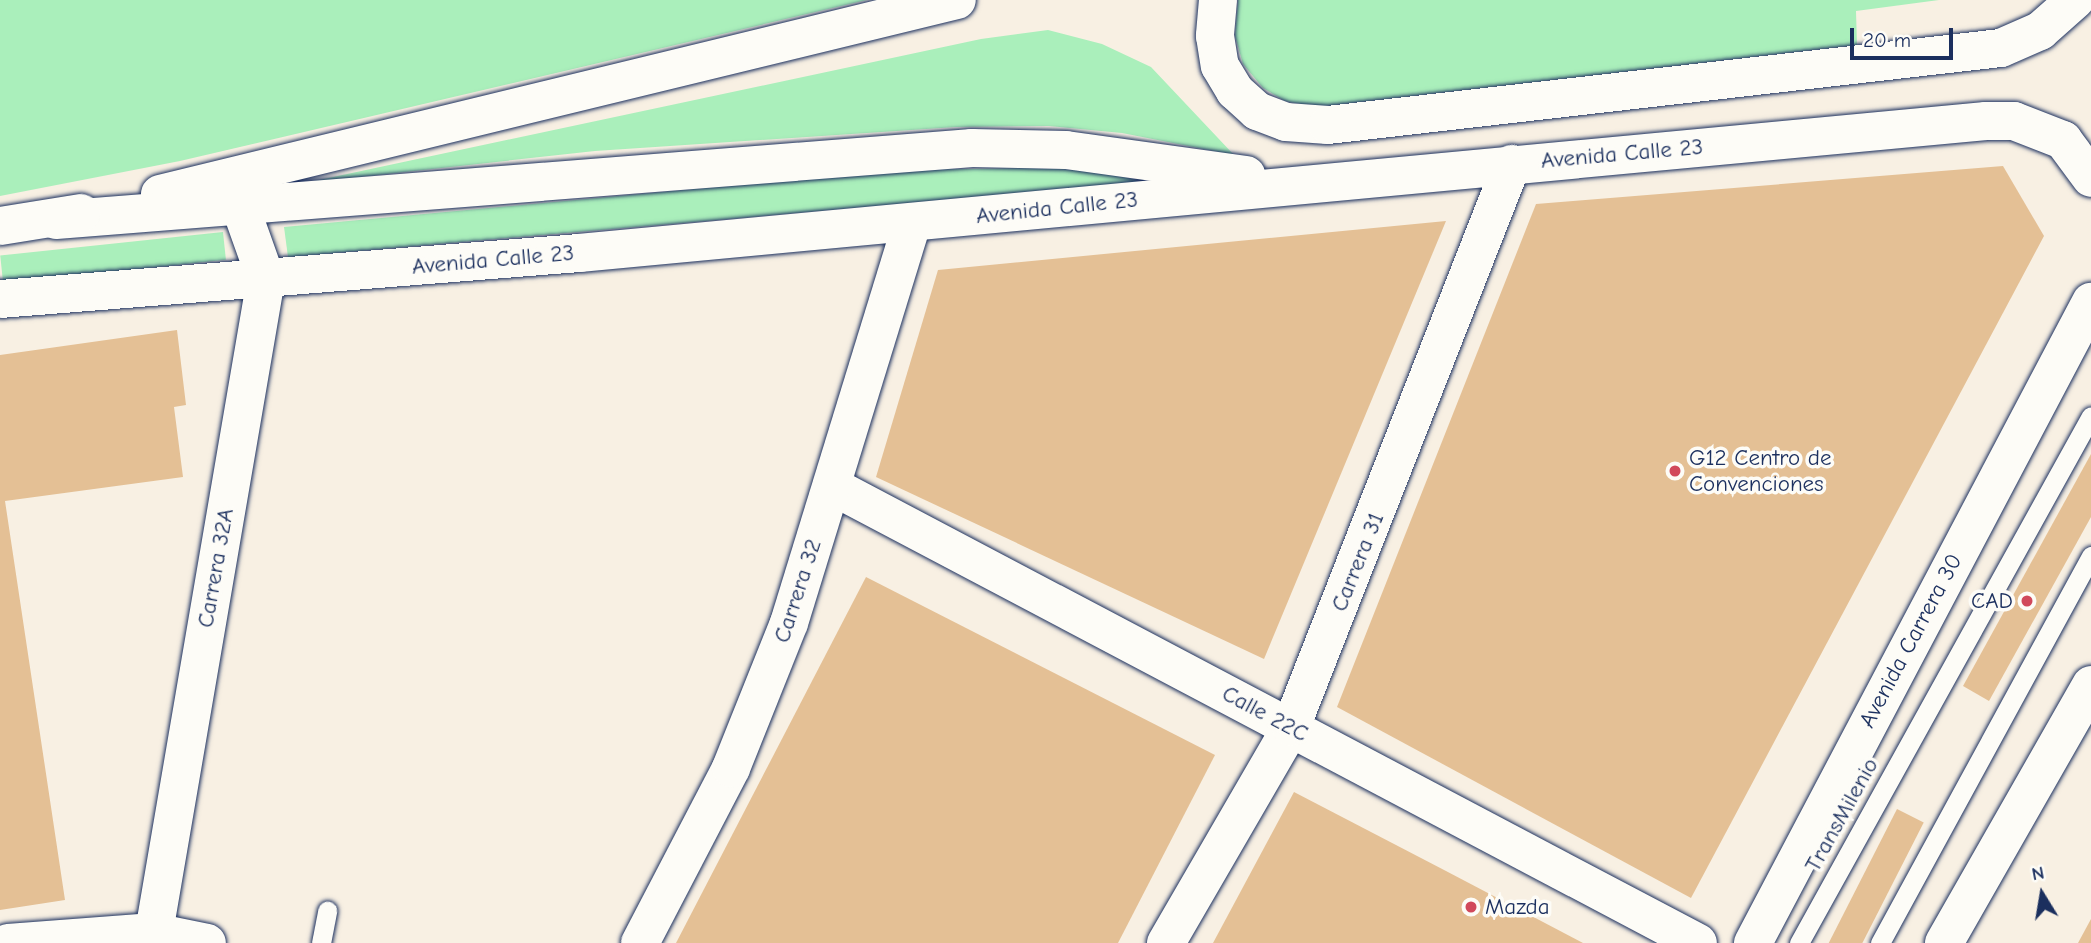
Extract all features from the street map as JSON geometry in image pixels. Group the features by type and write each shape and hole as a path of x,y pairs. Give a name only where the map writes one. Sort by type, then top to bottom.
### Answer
{"main road":[{"path":"56,219 957,0"},
{"path":"1218,0 1217,46 1220,66 1236,91 1257,111 1286,122 1328,125 2001,48 2040,31 2075,0"},
{"name":"Avenida Calle 23","path":"0,299 266,279 912,222 1512,164 2014,121 2063,140 2091,178"},
{"path":"0,226 56,219 972,148 1066,150 1314,183"},
{"name":"Carrera 31","path":"1166,943 1290,727 1512,164"},
{"name":"Carrera 32A","path":"154,933 266,279 240,206"},
{"name":"Carrera 32","path":"640,943 732,768 789,624 912,222"},
{"name":"Avenida Carrera 30","path":"2069,338 2091,275"},
{"name":"Avenida Carrera 30","path":"1753,943 2069,338 2091,302"},
{"name":"Calle 22C","path":"832,486 1698,943"},
{"path":"1944,943 2091,685"},
{"path":"8,943 154,933 207,943"}],"lane":[{"name":"TransMilenio","path":"1799,943 2091,416"},
{"path":"1880,943 2091,556"},
{"path":"321,943 327,911"}],"green space":[{"path":"0,0 867,0 180,161 0,196"},
{"path":"1238,0 1939,0 1856,11 1857,45 1316,107 1285,101 1263,88 1243,64 1235,36"},
{"path":"1048,30 1102,44 1151,67 1234,155 1122,133 1049,126 956,127 595,151 305,183 981,39"},
{"path":"1032,168 1105,171 1145,183 288,257 284,227 899,170"},
{"path":"223,232 226,260 3,283 0,255"}],"building":[{"name":"G12 Centro de Convenciones","path":"2003,166 2044,236 1691,898 1337,707 1536,204"},
{"path":"1446,221 1264,659 876,477 938,270"},
{"path":"177,330 186,405 174,407 183,477 5,501 65,900 0,910 0,355"},
{"name":"CAD","path":"2091,454 2091,517 1989,701 1963,686"},
{"path":"866,577 1215,755 1118,943 676,943"},
{"path":"1294,792 1446,871 1583,943 1213,943"},
{"path":"1897,809 1924,823 1862,943 1829,943"},
{"path":"2091,919 2091,943 2078,943"}],"place":[{"name":"G12 Centro de Convenciones","path":"1675,471"},
{"name":"CAD","path":"2027,601"},
{"name":"Mazda","path":"1471,907"}]}
